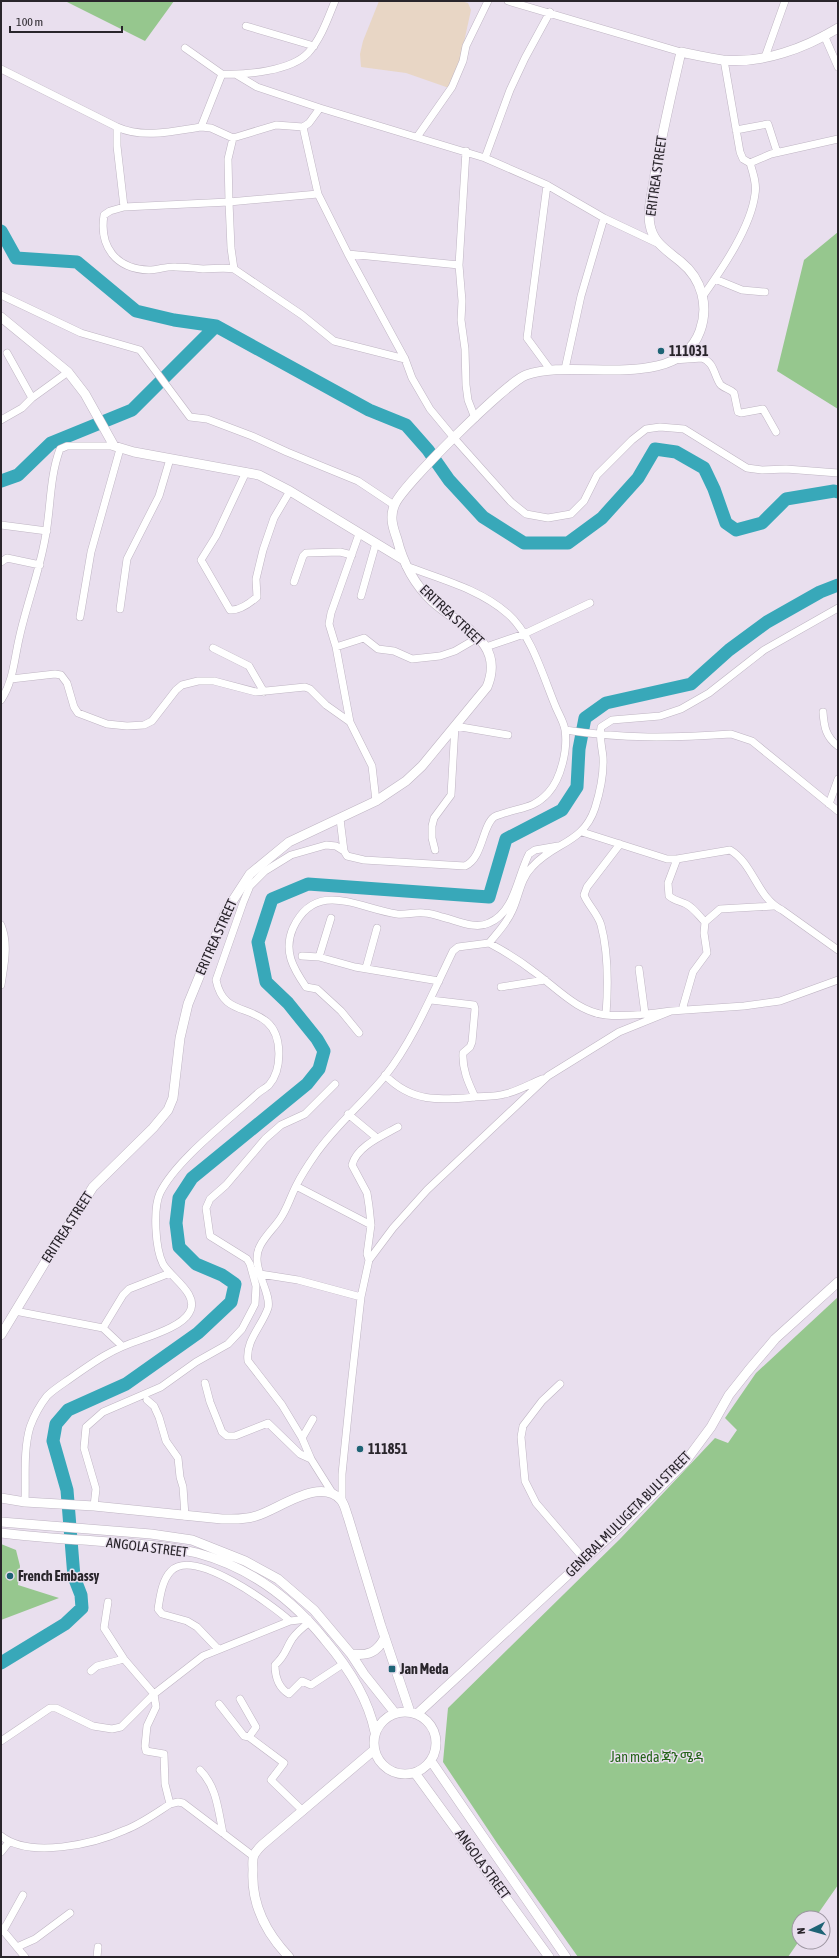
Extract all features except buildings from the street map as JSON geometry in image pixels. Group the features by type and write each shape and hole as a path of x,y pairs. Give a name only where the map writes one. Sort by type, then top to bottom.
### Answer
{"main road":[{"path":"681,52 724,60 765,57 806,44 838,28"},
{"name":"ERITREA STREET","path":"1,1335 93,1187 153,1128 168,1110 173,1098 180,1038 188,1004 226,911 236,893 250,874 288,842 340,819 390,793 422,766 487,687 491,678 492,665 486,647 479,637 433,601 404,563 392,524 394,505 400,494 416,475 454,438 520,378 549,368 637,370 657,366 673,360 694,343 700,332 705,306 703,296 689,269 657,243 650,225 649,212 661,140 681,52"},
{"path":"1,317 68,372 79,386 117,447 170,459 246,472 271,480 376,543 404,563"},
{"name":"GENERAL MULUGETA BULI STREET","path":"414,1713 584,1559 685,1462 711,1427 729,1395 757,1360 775,1339 838,1282"},
{"path":"1,1498 26,1502 94,1506 185,1516 242,1519 256,1516 296,1497 312,1492 333,1494 342,1501 348,1517 385,1637 414,1713 431,1725 435,1734 435,1753 431,1761 424,1768 416,1773 403,1774 390,1771 378,1758 374,1750 375,1732 383,1721 395,1713 414,1713"},
{"path":"4,1522 104,1529 192,1540 245,1561 278,1579 293,1599 314,1610 351,1654 364,1674 395,1713"},
{"name":"ANGOLA STREET","path":"1,1533 142,1544 198,1554 240,1570 293,1599 343,1664 368,1705 375,1732"},
{"path":"351,1654 366,1655 373,1653 385,1637"},
{"path":"289,1957 262,1921 256,1903 252,1880 253,1856 262,1845 374,1750"},
{"path":"431,1761 566,1957"},
{"name":"ANGOLA STREET","path":"416,1773 474,1851 549,1957"},
{"path":"474,1851 486,1841"}],"street":[{"path":"185,48 222,74 237,75 283,66 299,60 308,54 314,46 327,21 335,1"},
{"path":"417,137 452,87 463,62 466,46 488,1"},
{"path":"508,1 550,12 681,52"},
{"path":"765,57 785,1"},
{"path":"485,158 510,90 524,58 550,12"},
{"path":"246,26 314,46"},
{"path":"824,35 838,67"},
{"path":"703,296 715,279 748,221 755,194 754,179 750,163 743,159 740,152 724,60"},
{"path":"1,69 126,131 138,133 170,132 201,127 211,128 233,138 276,125 303,127 309,123 320,108"},
{"path":"201,127 222,74"},
{"path":"237,75 257,87 320,108 485,158 546,185 604,218 657,243"},
{"path":"736,130 768,124 777,152"},
{"path":"118,127 117,146 124,207"},
{"path":"303,127 318,194 348,254 405,359 412,378 430,409 454,438 511,502 526,514 548,518 571,514 584,501 597,475 632,440 646,429 660,427 684,429 747,468 838,473"},
{"path":"233,138 228,159 230,248 234,269"},
{"path":"750,163 777,152 838,138"},
{"path":"466,151 458,265 462,300 461,320 465,349 466,385 468,400 475,418"},
{"path":"546,185 527,338 549,368"},
{"path":"318,194 229,202 124,207 110,211 104,215 102,227 104,241 110,252 120,262 136,268 147,270 174,266 205,269 223,267 234,269 302,315 334,341 405,359"},
{"path":"565,369 581,296 604,218"},
{"path":"348,254 458,265"},
{"path":"715,279 742,290 765,292"},
{"path":"1,295 81,333 135,348 147,358 171,394 190,418 207,419 252,436 358,481 394,505"},
{"path":"6,353 32,398"},
{"path":"673,360 706,359 714,368 721,385 734,393 738,412 741,413 763,409 776,432"},
{"path":"1,420 22,408 32,398 68,372"},
{"path":"1,700 11,679 19,638 33,583 40,565 56,460 60,449 67,446 117,447 91,552 80,617"},
{"path":"120,609 127,559 159,496 170,459"},
{"path":"246,472 216,536 201,560 230,610 234,611 249,604 257,597 256,579 263,550 274,518 290,491"},
{"path":"1,525 46,530"},
{"path":"359,534 331,613 329,624 336,647 350,722 372,766 376,801"},
{"path":"361,596 376,543"},
{"path":"294,582 303,556 306,553 340,552 352,555"},
{"path":"1,562 7,558 40,565"},
{"path":"26,1502 27,1447 30,1428 38,1409 48,1395 117,1347 158,1333 186,1318 192,1307 191,1299 183,1286 163,1264 159,1253 155,1208 160,1193 179,1166 256,1094 269,1085 279,1067 277,1037 268,1022 228,1004 218,988 216,980 242,903 250,886 265,871 291,855 326,845 336,846 344,851 347,856 364,860 465,866 470,864 494,817 538,803 549,792 562,765 567,730 524,634 508,614 497,606 454,584 404,563"},
{"path":"486,647 524,634 590,603"},
{"path":"489,943 507,923 518,894 531,867 543,856 562,846 582,832 590,820 603,773 603,757 599,735 601,727 612,720 660,716 682,709 709,693 764,650 838,608"},
{"path":"336,647 364,638 378,649 394,650 412,659 427,658 455,651 479,637"},
{"path":"213,648 249,666 264,692"},
{"path":"11,679 55,674 61,675 68,683 74,707 78,713 108,724 127,726 144,725 152,721 176,690 182,685 206,680 256,692 305,687 310,689 326,705 350,722"},
{"path":"823,712 824,728 828,737 838,746"},
{"path":"435,850 432,838 432,826 434,818 450,795 455,726 508,735"},
{"path":"567,730 599,735 650,738 731,734 740,735 752,741 838,812"},
{"path":"829,804 838,779"},
{"path":"340,819 344,851"},
{"path":"582,832 667,859 677,859 730,850 750,871 763,894 774,906 782,910 838,950"},
{"path":"336,846 343,838"},
{"path":"606,1015 607,1000 600,923 584,895 587,886 620,844"},
{"path":"359,1033 341,1011 317,989 306,986 292,965 288,950 289,938 298,918 307,907 319,901 338,900 399,914 424,912 477,926 488,924 501,916 507,908 529,854 535,850 562,846"},
{"path":"677,859 668,883 669,896 675,901 685,903 691,907 705,922"},
{"path":"682,1010 693,972 707,953 704,933 705,922 720,909 774,906"},
{"path":"319,957 330,918"},
{"path":"1,925 5,938 5,963 1,985"},
{"path":"366,968 377,928"},
{"path":"333,1494 311,1459 302,1438 282,1405 248,1361 247,1354 254,1334 268,1307 257,1256 260,1246 280,1219 290,1202 296,1186 316,1154 348,1114 385,1075 431,1000 438,981 453,950 458,947 489,943 510,955 558,991 587,1010 606,1015 646,1014 744,1006 780,1001 838,980"},
{"path":"302,956 319,957 341,964 438,981"},
{"path":"639,969 646,1014"},
{"path":"501,987 545,980"},
{"path":"431,1000 474,1005 475,1009 472,1042 470,1047 463,1053 462,1062 468,1082 475,1097"},
{"path":"385,1075 392,1083 422,1098 452,1099 503,1095 519,1090 548,1076 619,1032 671,1011"},
{"path":"342,1501 342,1474 360,1297 369,1260 393,1228 427,1190 548,1076"},
{"path":"94,1506 96,1489 84,1448 86,1427 103,1412 161,1387 196,1362 228,1344 242,1329 255,1304 256,1286 247,1259 210,1236 206,1208 210,1199 226,1185 265,1139 281,1125 305,1114 335,1084"},
{"path":"348,1114 377,1138"},
{"path":"369,1260 367,1254 371,1225 366,1193 352,1165 353,1160 360,1151 377,1138 398,1127"},
{"path":"296,1186 371,1225"},
{"path":"103,1328 123,1295 129,1289 170,1273"},
{"path":"260,1274 298,1280 360,1297"},
{"path":"15,1311 103,1328 120,1344"},
{"path":"205,1383 210,1402 222,1432 227,1436 235,1436 268,1423 300,1454 311,1459"},
{"path":"560,1384 542,1401 523,1426 520,1437 525,1482 536,1503 584,1559"},
{"path":"147,1400 154,1406 166,1441 178,1458 180,1477 183,1487 185,1516"},
{"path":"302,1438 313,1419"},
{"path":"218,1649 197,1627 187,1621 162,1614 158,1609 160,1593 168,1576 171,1571 178,1567 187,1565 207,1570 237,1583 271,1605 290,1621"},
{"path":"108,1602 104,1628 124,1659 154,1694 156,1707 147,1726 144,1746 146,1751 164,1754 165,1784 170,1804"},
{"path":"1,1740 50,1708 56,1708 93,1726 112,1729 121,1727 154,1694 193,1662 218,1649 290,1621 309,1620"},
{"path":"309,1620 291,1640 284,1657 275,1665 275,1673 284,1691 289,1694 302,1681 311,1685 343,1664"},
{"path":"91,1671 97,1666 124,1659"},
{"path":"240,1699 256,1726 249,1737"},
{"path":"219,1704 244,1736 249,1737 284,1763 271,1780 303,1811"},
{"path":"200,1770 209,1779 213,1789 223,1833"},
{"path":"1,1836 9,1842 28,1847 88,1843 127,1830 170,1804 178,1802 183,1803 253,1856"},
{"path":"1,1852 9,1842"},
{"path":"23,1895 2,1930 25,1957"},
{"path":"17,1947 35,1939 70,1913"},
{"path":"97,1957 98,1947"}],"shaded area":[{"path":"379,1 461,1 468,3 471,10 459,65 449,88 406,73 361,67 360,54 363,41"}],"green space":[{"path":"65,1 174,1 145,41"},
{"path":"838,232 838,409 777,371 804,260"},
{"name":"Jan meda ጃን ሜዳ","path":"838,1297 838,1885 821,1910 791,1910 791,1950 793,1950 788,1957 578,1957 497,1843 443,1762 448,1708 620,1539 715,1438 728,1443 737,1430 725,1418 756,1373"},
{"name":"French Embassy","path":"1,1544 16,1550 20,1566 18,1585 59,1598 1,1620"}],"waterway":[{"path":"1,231 16,258 77,262 136,311 174,320 216,326 369,410 406,425 428,450 449,480 483,517 524,543 568,543 602,518 638,478 655,449 676,452 704,468 714,489 726,523 736,530 762,523 786,499 834,491 838,492"},
{"path":"1,481 18,475 51,443 132,410 216,326"},
{"path":"1,1663 65,1624 82,1608 81,1595 74,1577 67,1490 53,1441 56,1424 68,1410 126,1384 198,1333 231,1302 235,1284 222,1275 196,1264 179,1247 176,1223 179,1198 192,1178 307,1084 319,1069 324,1051 317,1039 288,1003 266,982 258,942 272,899 308,884 489,897 506,839 562,810 577,787 579,749 585,718 606,703 691,684 729,650 767,622 820,592 838,585"}],"place":[{"name":"111031","path":"661,351"},
{"name":"111851","path":"360,1449"},
{"name":"French Embassy","path":"10,1576"},
{"name":"Jan Meda","path":"392,1669"}]}
